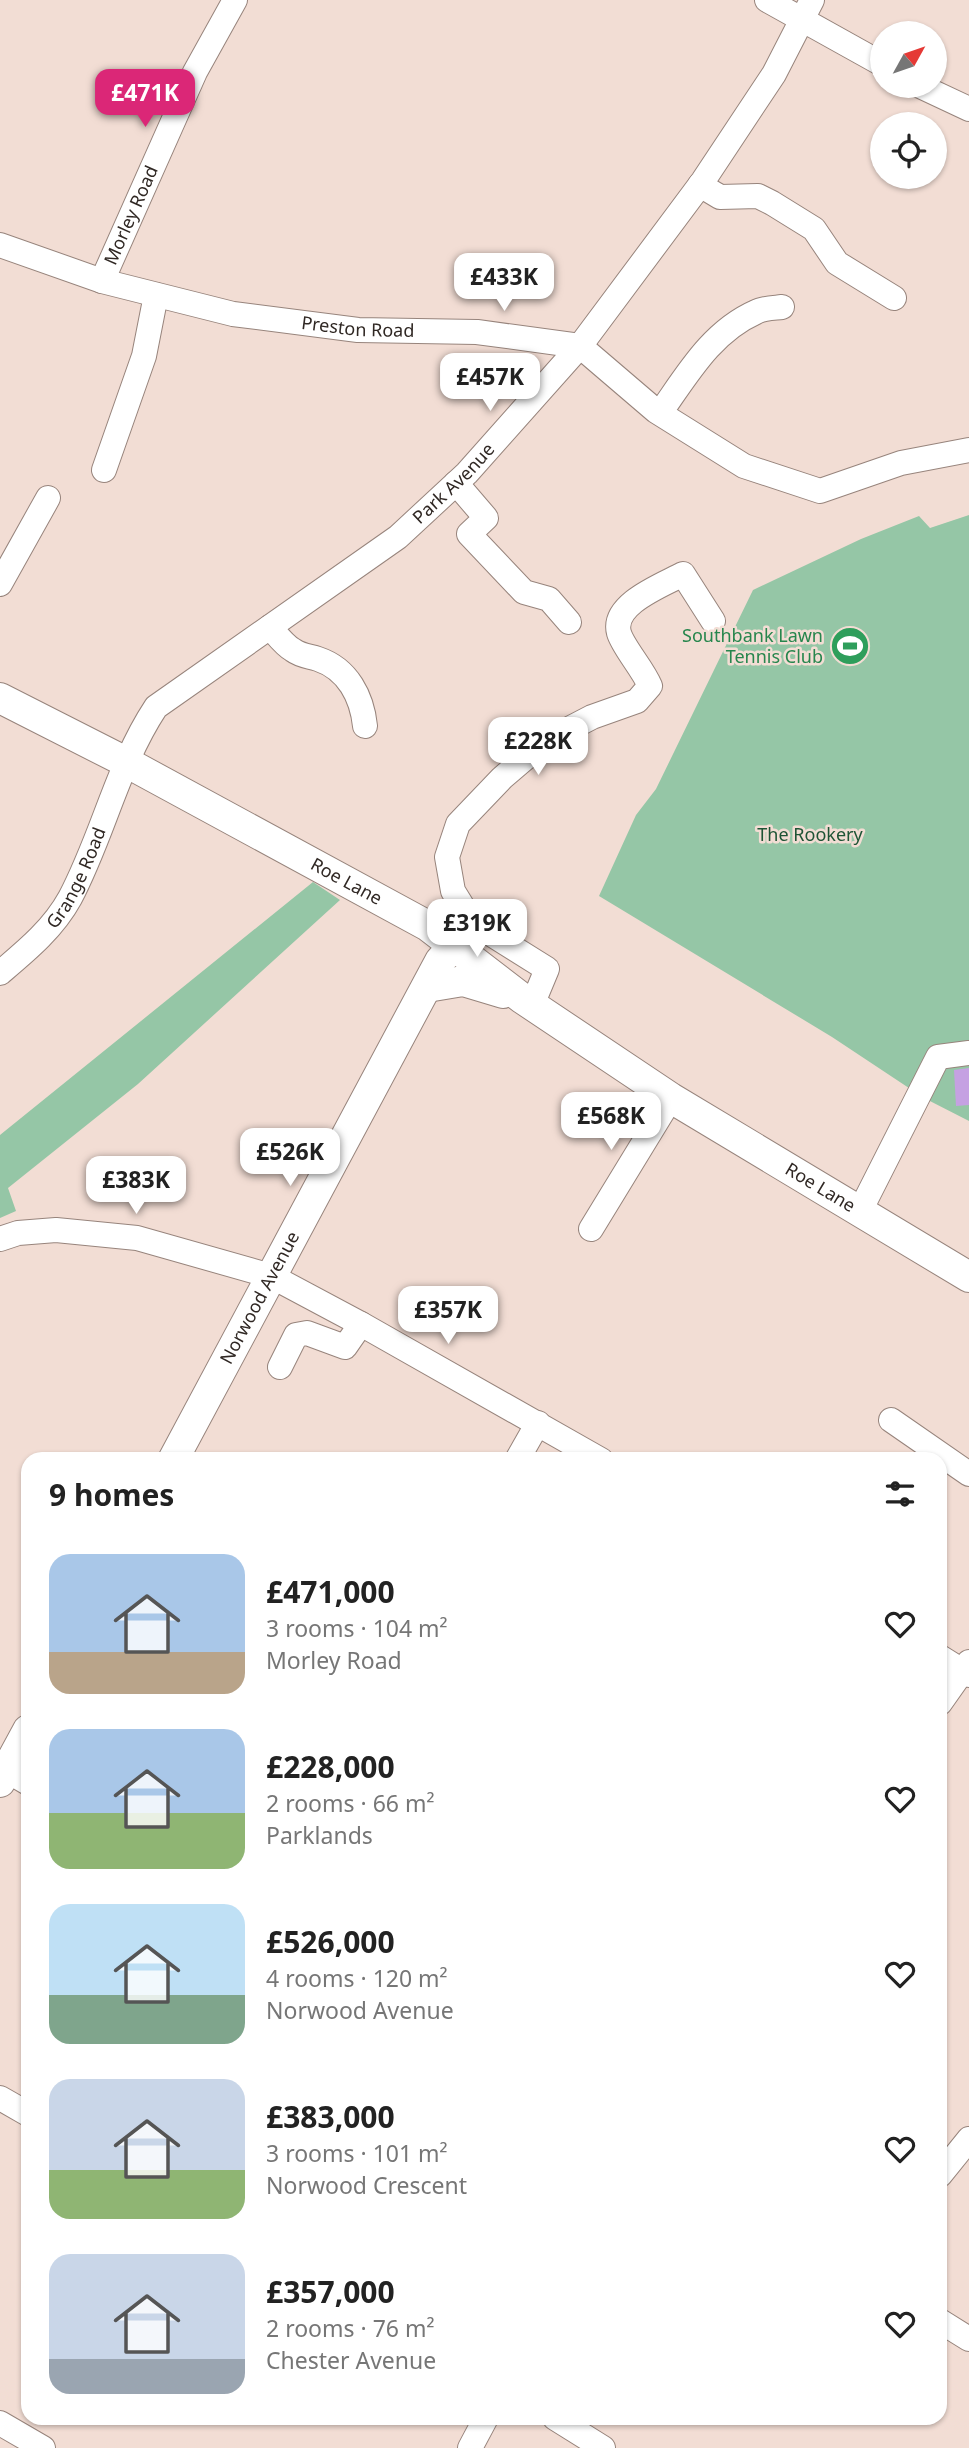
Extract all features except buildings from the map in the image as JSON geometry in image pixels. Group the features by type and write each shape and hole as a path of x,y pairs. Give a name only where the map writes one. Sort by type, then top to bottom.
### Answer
{"main road":[{"name":"Roe Lane","path":"0,698 126,762 428,926 528,1002 671,1098 969,1277"},
{"name":"Norwood Avenue","path":"177,1452 440,961 453,946"},
{"path":"427,987 463,981 528,1002"},
{"path":"11,1779 21,1750"}],"street":[{"name":"Morley Road","path":"102,281 195,72 235,0"},
{"path":"767,0 808,9 870,55"},
{"name":"Park Avenue","path":"126,762 137,736 156,707 398,537 456,484 580,346 700,185 774,74 808,9"},
{"path":"946,98 969,109"},
{"path":"700,185 720,197 758,196 772,203 814,229 837,262 894,298"},
{"name":"Preston Road","path":"0,245 102,281 233,314 358,330 477,332 580,346"},
{"path":"104,470 144,356 156,295"},
{"path":"660,412 696,360 715,339 757,311 782,307"},
{"path":"580,346 660,412 744,466 820,491 901,463 969,450"},
{"path":"456,484 486,518 470,534 524,592 549,599 569,622"},
{"path":"0,583 48,498"},
{"path":"528,1002 547,969 472,922 453,891 447,857 457,824 502,778 544,741 592,717 637,701 650,686 644,671 619,635 618,620 628,605 683,574 713,621"},
{"path":"270,627 290,649 332,665 347,679 358,694 365,726"},
{"name":"Grange Road","path":"0,973 40,939 69,900 126,762"},
{"path":"860,1211 938,1057 969,1053"},
{"path":"591,1229 671,1098"},
{"path":"0,1239 18,1233 56,1230 137,1238 271,1276 587,1452"},
{"path":"280,1367 296,1335 307,1333 345,1347 361,1324"},
{"path":"891,1420 937,1452"},
{"path":"522,1452 538,1423"},
{"path":"947,1459 969,1474"},
{"path":"947,1660 967,1669 947,1694"},
{"path":"0,2098 21,2110"},
{"path":"947,2166 969,2139"},
{"path":"947,2325 969,2339"},
{"path":"0,2423 43,2448"},
{"path":"470,2448 482,2425"},
{"path":"566,2425 603,2448"}],"green space":[{"name":"The Rookery","path":"969,515 969,1121 924,1098 832,1037 599,896 636,815 656,789 753,590 861,539 919,516 930,528"},
{"path":"313,882 340,900 138,1084 8,1188 16,1211 0,1218 0,1135"}],"place":[{"name":"Southbank Lawn Tennis Club","path":"850,646"}]}
